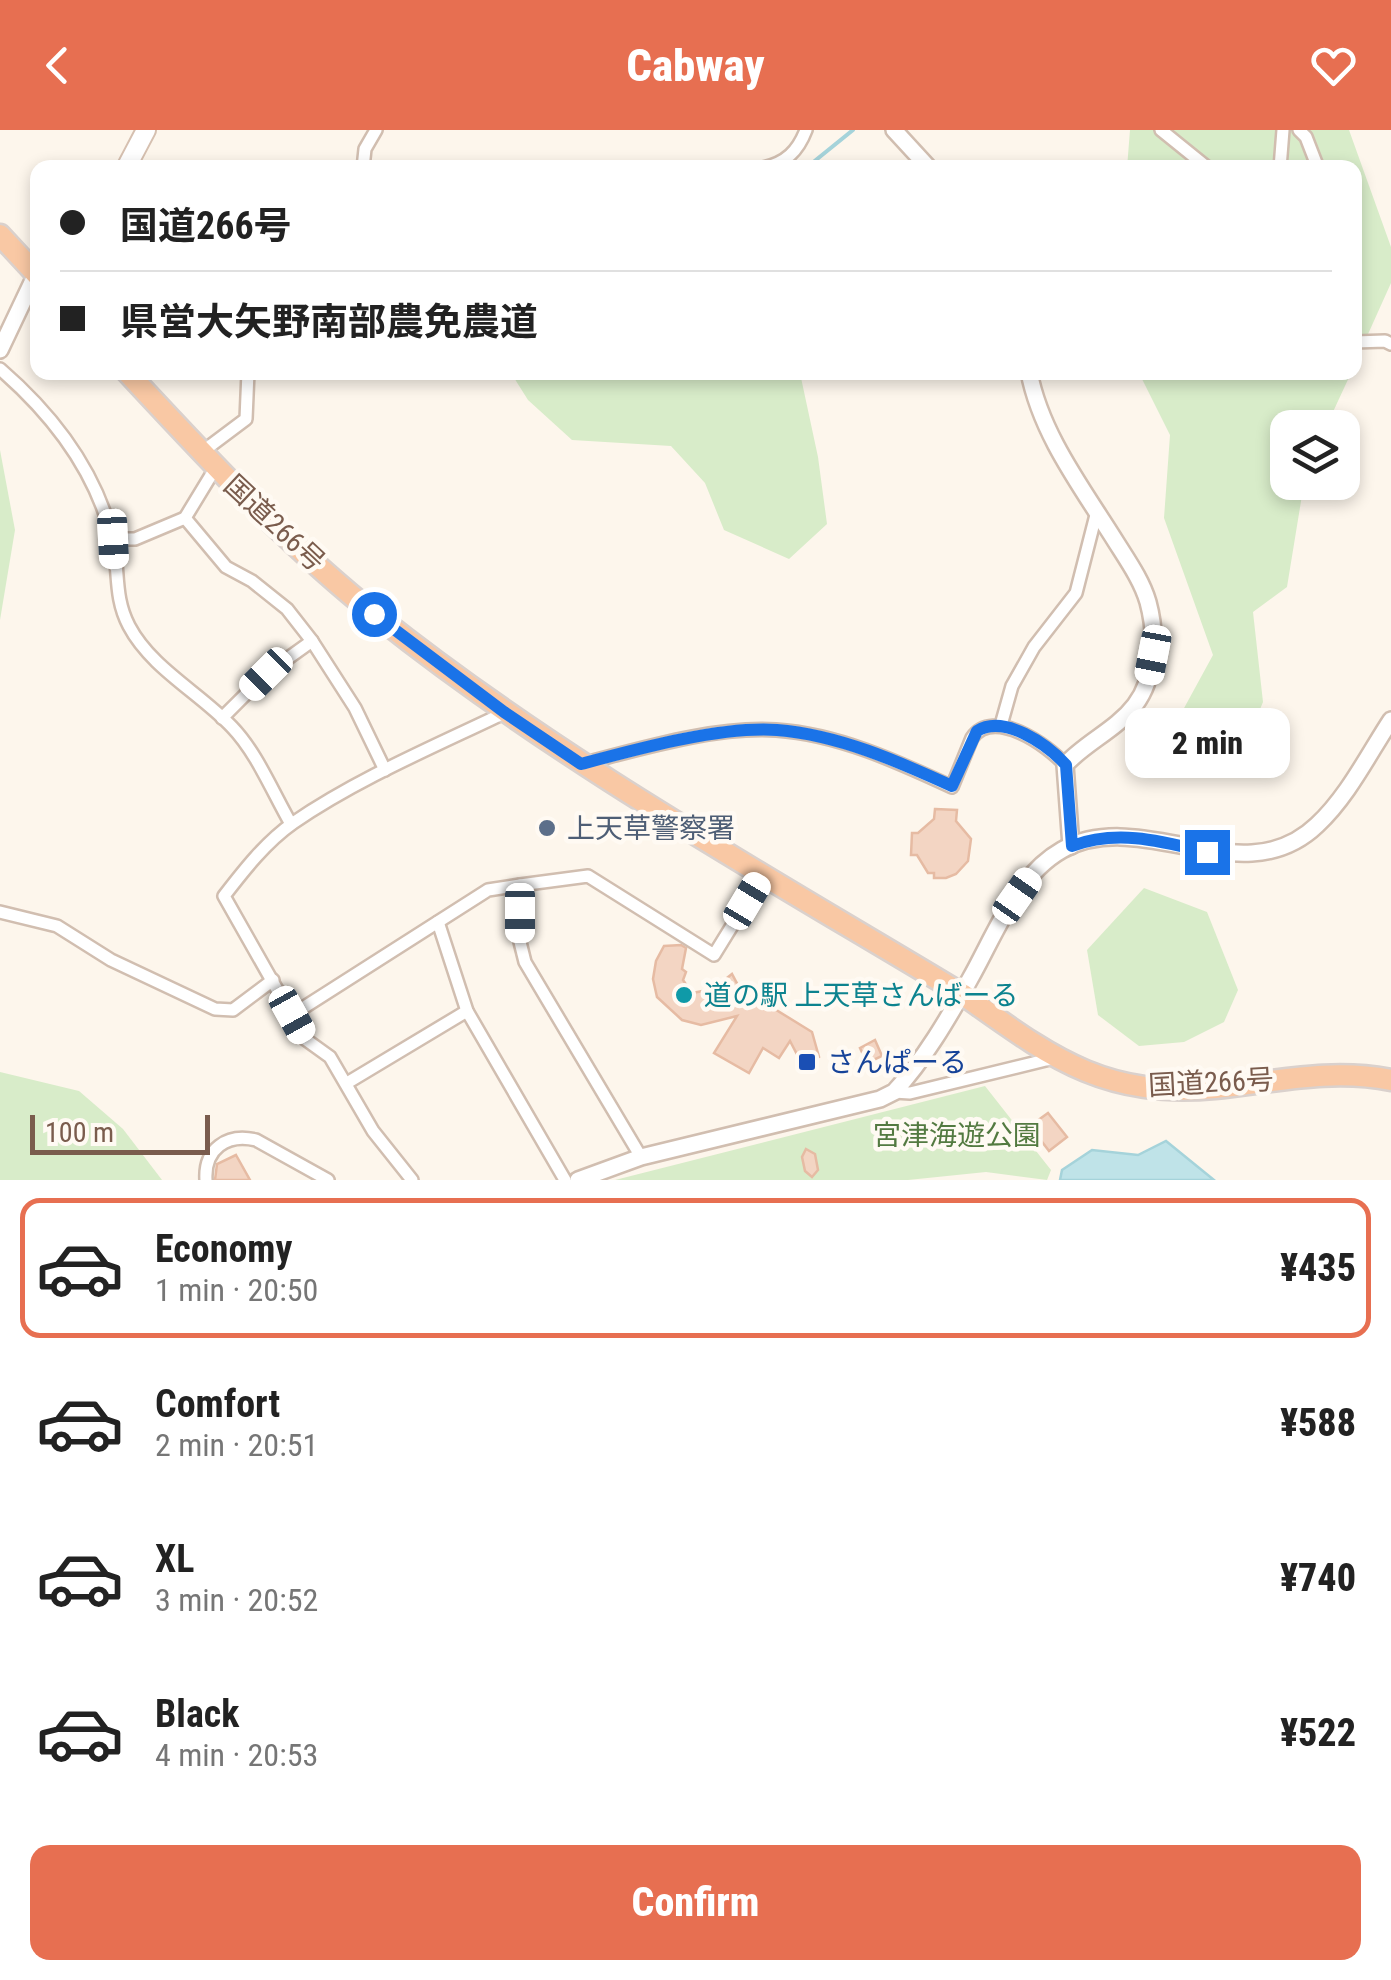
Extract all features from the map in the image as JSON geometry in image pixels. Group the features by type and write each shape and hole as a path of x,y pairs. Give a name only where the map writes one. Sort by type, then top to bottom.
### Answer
{"highway":[{"path":"0,236 30,267"},
{"name":"国道266号","path":"135,380 209,460 374,614 504,712 581,764 962,994 1058,1058 1113,1082 1158,1089 1216,1088 1319,1075 1391,1080"}],"main road":[{"path":"130,160 146,130"}],"street":[{"path":"364,160 365,149 376,130"},
{"path":"785,160 801,144 806,130"},
{"path":"894,130 921,160"},
{"path":"1161,130 1198,160"},
{"path":"1281,160 1283,130"},
{"path":"1299,130 1315,160"},
{"path":"0,350 30,288"},
{"path":"1362,342 1391,344"},
{"path":"0,369 65,437 86,469 113,539 115,576 129,626 142,647 244,742 291,824"},
{"path":"113,539 135,539 185,518 209,460 246,420 248,380"},
{"path":"1031,380 1043,418 1148,600 1153,627 1148,682 1136,703 1122,720 1079,750 1066,765"},
{"path":"1000,725 1012,686 1076,593 1097,512"},
{"path":"185,518 226,567 252,581 286,610 312,641 355,708 385,770"},
{"path":"222,718 266,674 312,641"},
{"path":"412,1180 372,1132 330,1057 305,1040 224,896 257,856 291,824 385,770 504,712"},
{"path":"894,1092 962,994 1029,878 1052,857 1097,838 1132,837 1207,852 1248,854 1291,843 1331,811 1391,720"},
{"path":"581,764 742,730 779,730 881,754 952,786 977,731 990,724 1000,725 1042,744 1066,765 1072,846"},
{"path":"292,1015 488,890 588,876 714,955 764,874"},
{"path":"520,885 520,942 525,962 641,1158"},
{"path":"0,912 57,926 112,960 215,1009 233,1010 273,980"},
{"path":"438,922 468,1011 565,1180"},
{"path":"348,1084 468,1011"},
{"path":"578,1180 641,1158 865,1103 894,1092 910,1092 1058,1058"},
{"path":"206,1180 209,1158 215,1149 231,1138 242,1137 256,1140 328,1180"}],"green space":[{"path":"1130,130 1349,130 1360,160 1128,160"},
{"path":"1362,166 1391,247 1391,283 1362,347"},
{"path":"515,380 802,380 827,524 789,559 724,530 705,483 671,446 572,440 528,400"},
{"path":"1142,380 1348,380 1334,410 1270,410 1270,500 1301,500 1287,587 1253,612 1263,702 1234,773 1153,765 1213,655 1164,518 1170,435"},
{"path":"0,450 15,530 0,620"},
{"path":"1144,888 1207,912 1238,990 1224,1022 1184,1042 1139,1046 1098,1015 1087,950"},
{"path":"0,1072 79,1091 123,1129 162,1180 0,1180"},
{"name":"宮津海遊公園","path":"985,1086 1051,1170 1047,1180 986,1172 908,1180 615,1180"}],"water":[{"path":"1166,1141 1214,1180 1060,1180 1062,1170 1092,1150 1138,1155"}],"building":[{"path":"935,809 957,810 956,821 971,839 968,861 946,878 934,878 917,855 911,855 912,833 918,833 934,819"},
{"path":"664,946 686,948 683,980 692,993 713,989 732,974 739,987 812,1032 819,1057 803,1066 790,1041 779,1058 763,1048 749,1073 714,1053 737,1016 701,1025 682,1020 657,997 653,979 656,961"},
{"path":"875,1040 882,1056 867,1063 860,1048"},
{"path":"1048,1113 1067,1137 1049,1151 1030,1126"},
{"path":"806,1149 815,1154 818,1170 812,1177 805,1171 802,1157"},
{"path":"236,1155 250,1180 215,1180 217,1164"}],"waterway":[{"path":"816,160 853,130"}],"place":[{"name":"上天草警察署","path":"547,828"},
{"name":"道の駅 上天草さんばーる","path":"684,995"},
{"name":"さんぱーる","path":"807,1062"}],"route":[{"path":"374,614 504,712 581,764 742,730 779,730 881,754 952,786 977,731 990,724 1000,725 1042,744 1066,765 1072,846 1114,836 1207,852"}]}
